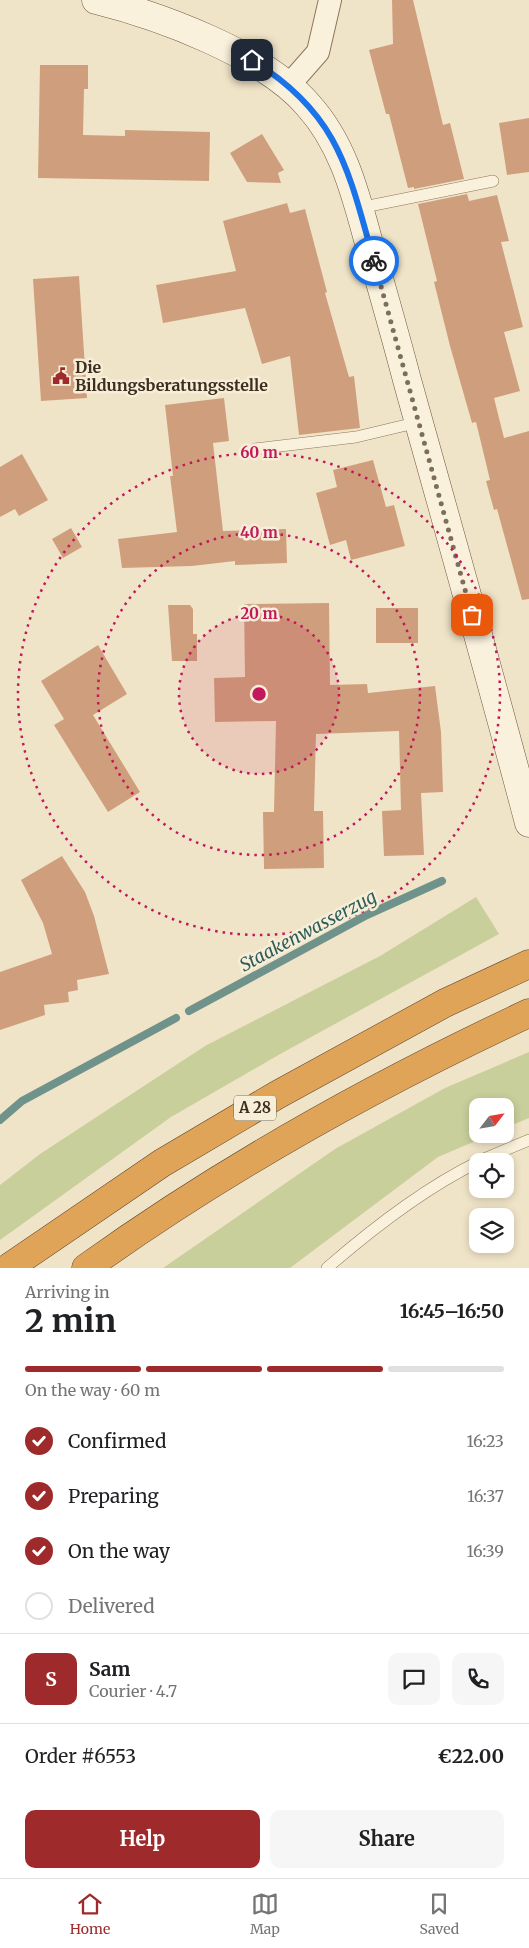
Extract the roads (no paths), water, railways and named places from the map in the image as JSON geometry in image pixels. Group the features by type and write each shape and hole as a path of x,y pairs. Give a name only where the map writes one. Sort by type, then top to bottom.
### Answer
{"highway":[{"name":"A 28","path":"8,1268 187,1148 378,1039 522,968"},
{"name":"A 28","path":"86,1268 223,1178 348,1104 456,1047 529,1013"}],"street":[{"path":"96,0 153,17 252,60 289,85 325,126 341,155 359,208 529,823"},
{"path":"289,85 318,52 330,0"}],"lane":[{"path":"359,208 493,180"},
{"path":"255,449 356,437 419,422"},
{"path":"499,1153 529,1140"},
{"path":"327,1268 389,1217 469,1166"}],"waterway":[{"name":"Staakenwasserzug","path":"189,1011 367,915 442,881"},
{"path":"0,1120 22,1101 176,1018"}],"place":[{"name":"Die Bildungsberatungsstelle","path":"61,376"}]}
